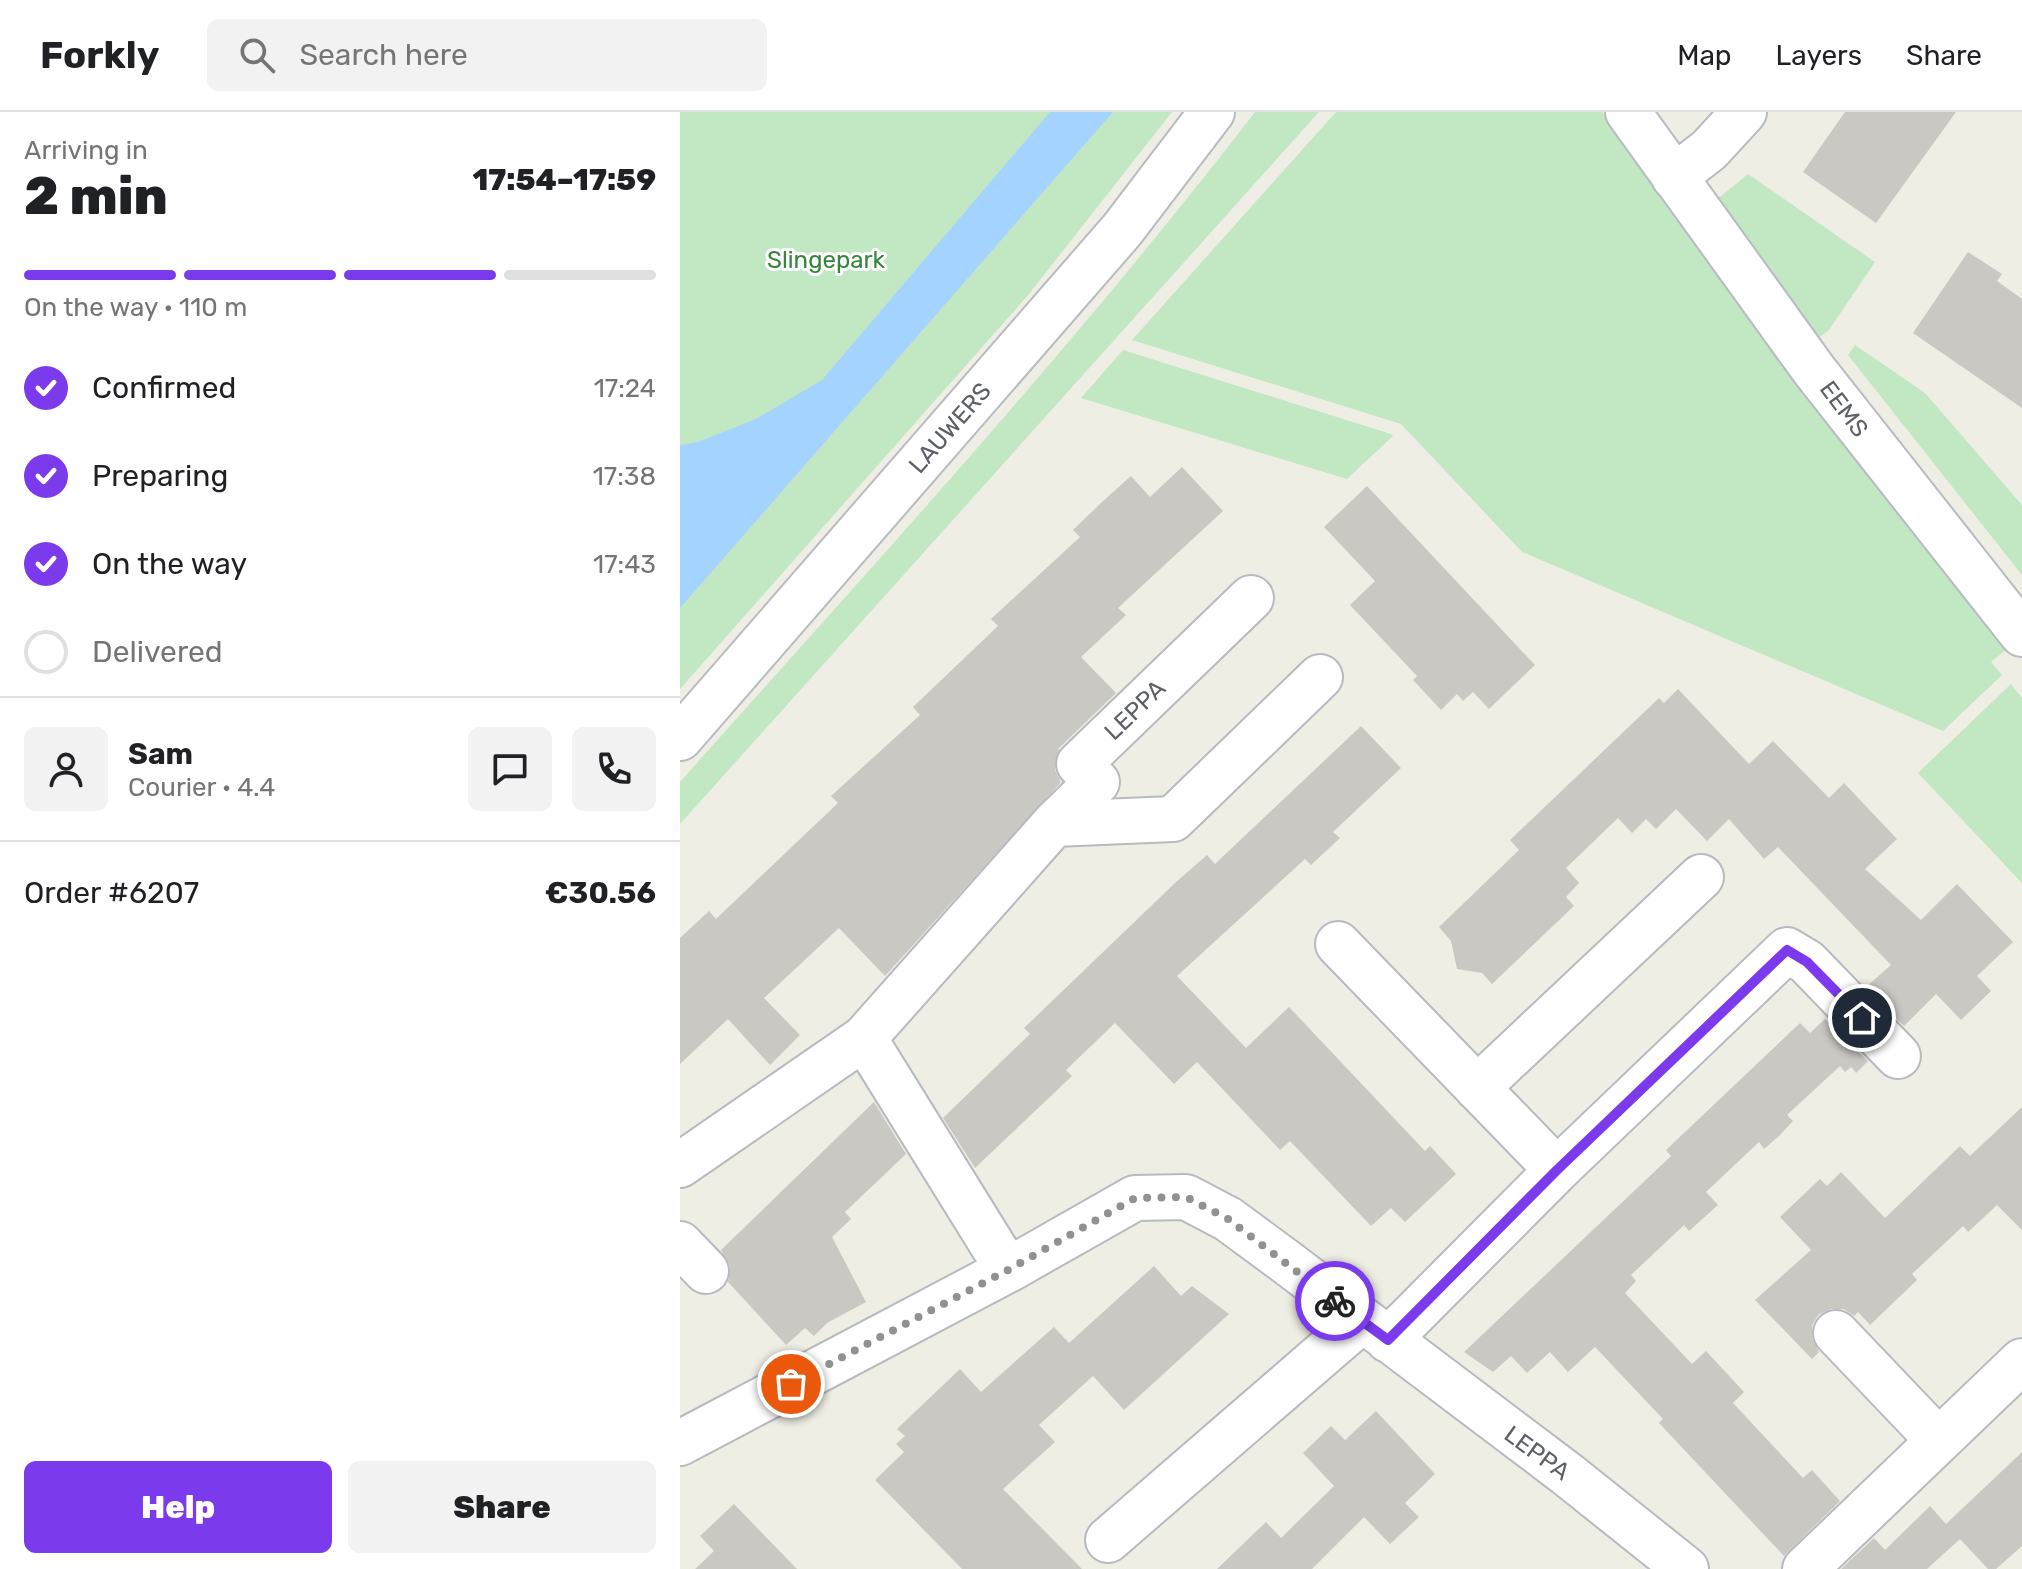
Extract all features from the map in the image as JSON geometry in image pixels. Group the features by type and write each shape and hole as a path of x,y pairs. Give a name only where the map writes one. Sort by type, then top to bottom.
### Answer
{"street":[{"name":"LAUWERS","path":"680,738 1122,230 1212,112"},
{"name":"EEMS","path":"1628,112 1895,476 2022,634"},
{"path":"1674,177 1709,150 1744,112"},
{"name":"LEPPA","path":"680,1165 864,1038 1054,824 1097,782 1079,764 1251,598"},
{"path":"1054,824 1173,819 1320,677"},
{"path":"1477,1088 1701,877"},
{"path":"1338,944 1557,1170"},
{"path":"1108,1540 1374,1330 1557,1170 1787,950 1807,962 1898,1056"},
{"path":"864,1038 1008,1270"},
{"name":"LEPPA","path":"680,1443 1008,1270 1135,1198 1186,1197 1228,1219 1567,1474 1684,1569"},
{"path":"1836,1333 1938,1440"},
{"path":"1805,1569 2022,1361"}],"green space":[{"name":"Slingepark","path":"680,112 1172,112 1029,294 680,689"},
{"path":"1255,112 1319,112 680,824 680,782 1046,369"},
{"path":"1336,112 1602,112 1814,406 2007,649 1991,662 2002,675 1943,731 1522,552 1401,424 1132,340"},
{"path":"1748,174 1875,262 1829,330 1815,341 1715,201"},
{"path":"1855,345 1925,393 2022,505 2022,575 1848,355"},
{"path":"1123,350 1393,436 1347,479 1081,398"},
{"path":"2011,684 2022,698 2022,883 1918,773"}],"water":[{"path":"1050,112 1113,112 680,608 680,445 698,442 756,419 822,380"}],"building":[{"path":"1845,112 1956,112 1876,223 1803,172"},
{"path":"1968,252 2002,274 1997,281 2022,299 2022,408 1913,333"},
{"path":"1182,467 1223,511 1118,608 1126,615 1081,657 1116,693 1059,748 1055,770 1061,782 885,976 839,928 764,998 800,1035 770,1065 728,1019 680,1064 680,938 709,911 716,919 838,803 831,796 920,715 913,707 998,626 991,619 1080,537 1073,530 1102,502 1131,476 1150,497"},
{"path":"1367,486 1535,665 1489,709 1473,692 1463,701 1457,694 1441,710 1413,680 1417,676 1350,605 1375,581 1324,527"},
{"path":"1678,689 1749,764 1773,741 1829,798 1844,783 1897,839 1865,869 1921,920 1957,884 2013,942 1977,976 1991,991 1961,1020 1936,994 1904,1026 1866,987 1891,965 1778,847 1764,859 1729,819 1707,841 1676,809 1656,829 1646,819 1632,833 1618,818 1566,868 1579,883 1566,897 1574,906 1492,984 1482,973 1457,969 1451,941 1439,927 1519,850 1510,840 1659,698 1664,703"},
{"path":"1361,726 1401,768 1333,832 1340,838 1311,865 1305,859 1177,976 1246,1048 1289,1007 1425,1151 1430,1146 1456,1174 1405,1222 1391,1208 1371,1226 1290,1141 1280,1150 1197,1062 1174,1084 1115,1023 1066,1070 1072,1076 975,1168 943,1118 1030,1034 1024,1028 1175,883 1207,855 1215,864"},
{"path":"1825,1019 1868,1061 1856,1073 1851,1067 1845,1072 1840,1066 1787,1115 1793,1121 1779,1136 1764,1149 1759,1142 1706,1192 1718,1205 1689,1231 1684,1225 1631,1275 1636,1281 1625,1293 1692,1364 1706,1351 1744,1392 1733,1403 1803,1478 1812,1470 1840,1501 1784,1556 1659,1423 1663,1419 1595,1347 1568,1372 1550,1352 1527,1373 1511,1356 1493,1372 1464,1352 1671,1156 1666,1150 1800,1023 1810,1033"},
{"path":"874,1102 906,1154 845,1212 851,1219 832,1237 866,1302 827,1323 814,1336 805,1328 786,1345 728,1282 730,1266 721,1250"},
{"path":"2022,1107 2022,1230 1997,1205 1968,1232 1963,1226 1912,1274 1917,1280 1870,1325 1858,1312 1854,1316 1844,1309 1831,1309 1819,1314 1812,1325 1812,1338 1819,1352 1812,1359 1755,1300 1811,1250 1780,1217 1820,1179 1827,1186 1841,1172 1885,1218 1960,1146 1970,1156"},
{"path":"1154,1266 1181,1296 1192,1286 1229,1314 1124,1410 1093,1376 1039,1425 1055,1442 1003,1489 1082,1569 962,1569 875,1480 904,1452 896,1444 905,1436 897,1429 960,1369 981,1392 1054,1327 1069,1343"},
{"path":"1376,1411 1435,1474 1405,1503 1419,1517 1390,1544 1364,1517 1312,1569 1217,1569 1266,1522 1281,1538 1334,1486 1303,1453 1331,1426 1345,1440"},
{"path":"2022,1452 2022,1546 1996,1569 1988,1569 1960,1539 1927,1569 1841,1569 1874,1538 1885,1550 1930,1506 1946,1524"},
{"path":"734,1504 797,1569 695,1569 714,1551 700,1536"}],"way so far":[{"path":"791,1384 1008,1270 1135,1198 1186,1197 1228,1219 1335,1301"}],"route":[{"path":"1335,1301 1388,1340 1557,1170 1787,950 1807,962 1862,1018"}]}
